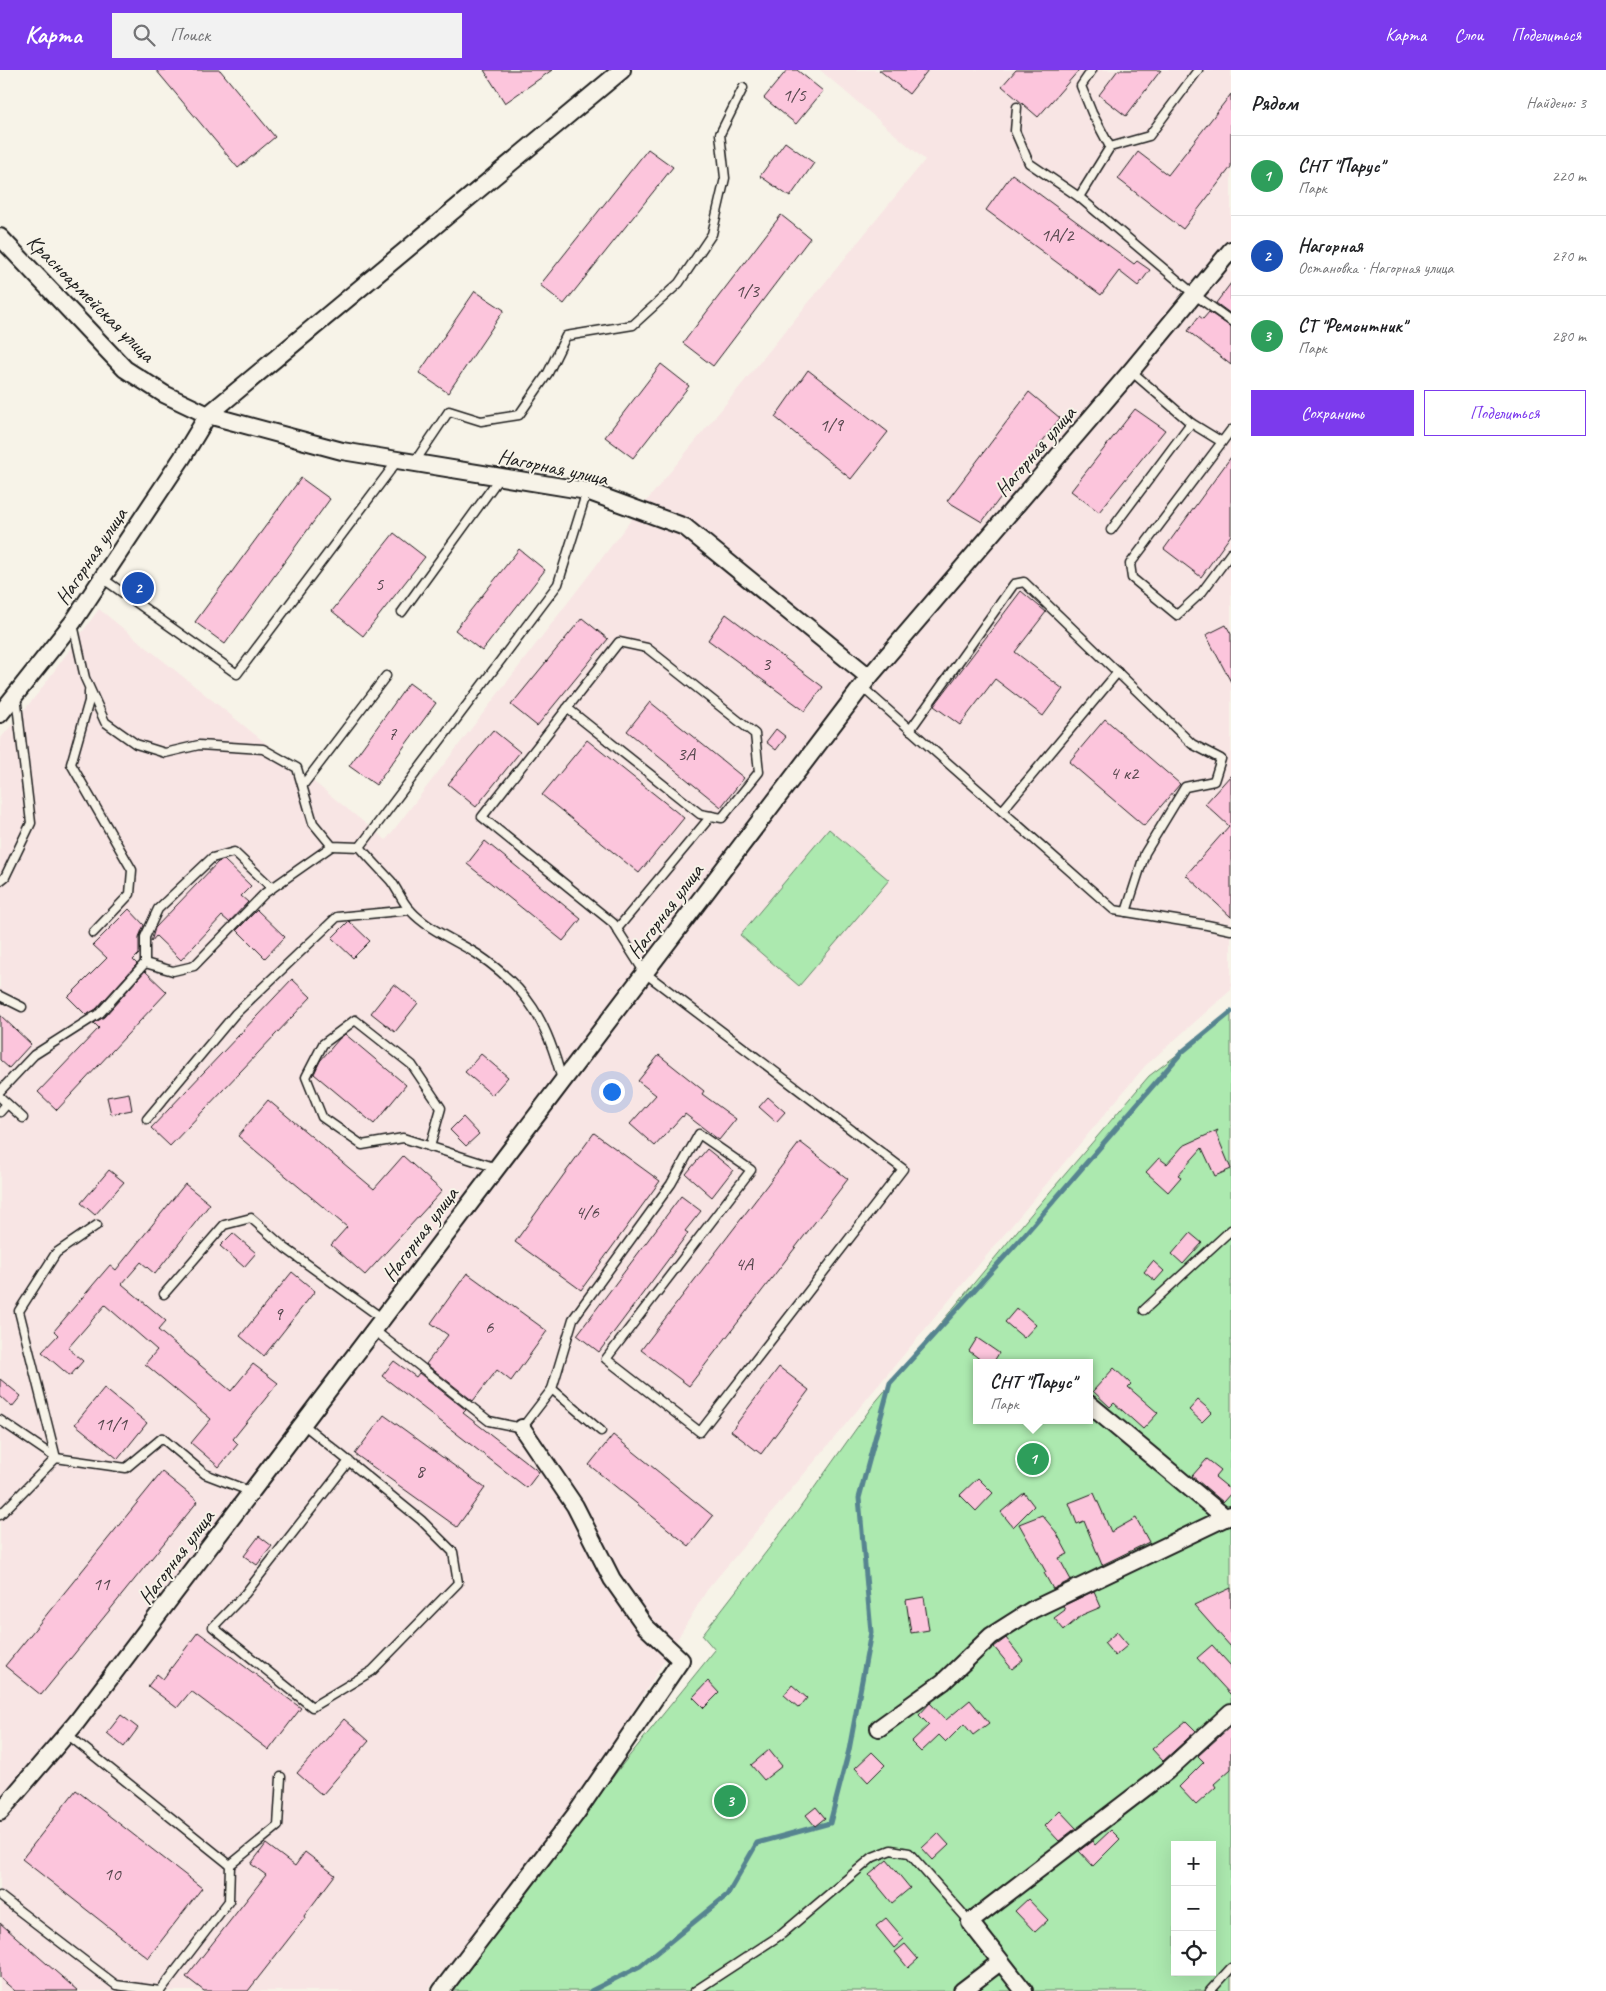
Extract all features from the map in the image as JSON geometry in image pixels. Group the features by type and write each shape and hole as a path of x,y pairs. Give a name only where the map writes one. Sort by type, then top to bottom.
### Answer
{"street":[{"name":"Нагорная улица","path":"0,714 73,622 182,458 208,414 622,70"},
{"name":"Красноармейская улица","path":"0,237 125,368 164,394 208,414"},
{"name":"Нагорная улица","path":"0,1812 67,1734 865,682 1131,371 1231,250"},
{"name":"Нагорная улица","path":"208,414 342,451 587,490 685,527 865,682"},
{"path":"879,1728 943,1682 992,1636 1032,1610 1228,1516 1093,1407"},
{"path":"442,1991 575,1815 681,1660 645,1626 612,1579 575,1506 522,1428"},
{"path":"1024,1991 970,1922 1167,1771 1231,1712"},
{"path":"962,1991 1000,1962"}],"lane":[{"path":"1092,70 1081,86 1092,114 1110,147"},
{"path":"1079,197 1110,147 1150,136 1198,70"},
{"path":"102,578 237,674 406,461 449,411 481,421 519,415 548,373 566,336 632,325 680,283 712,234 725,178 720,134 743,88"},
{"path":"1017,107 1015,131 1028,162 1079,197 1195,294 1231,321"},
{"path":"1131,371 1191,423 1222,442"},
{"path":"1111,530 1191,423"},
{"path":"1231,430 1130,564 1132,578 1177,615 1202,592 1231,553"},
{"path":"402,612 500,476"},
{"path":"360,847 558,584 587,490"},
{"path":"910,730 1014,584 1024,582 1192,744 1222,759 1214,781 1185,788 1145,854 1126,912"},
{"path":"73,622 88,686 104,722 136,744 166,753 199,745 263,749 297,768 313,823 332,846"},
{"path":"164,1294 224,1225 251,1218 379,1324 488,1421 522,1428 552,1389 573,1319 671,1184 699,1134 751,1170 606,1359 700,1432 903,1170 645,973 613,923 482,817 567,708 619,642 647,648 755,734 759,772 722,818 700,814 567,708"},
{"path":"1002,811 1118,672"},
{"path":"303,785 386,676"},
{"path":"865,682 910,730 1114,910 1231,930"},
{"path":"88,686 89,701 71,764 132,870 130,894 93,933"},
{"path":"0,881 5,878 31,823 16,694"},
{"path":"617,929 710,816"},
{"path":"145,963 173,971 194,966 265,893 332,846 360,847 392,882 410,910 442,935 477,954 517,986 543,1023 554,1050 563,1082"},
{"path":"0,1091 34,1055 100,1013 145,963 145,937 158,909 212,858 234,852 272,888"},
{"path":"147,1119 235,1014 337,916 410,910"},
{"path":"0,996 22,1007"},
{"path":"430,1147 441,1108 412,1065 355,1020 323,1044 306,1077 322,1117 362,1145 403,1138 430,1147 497,1168"},
{"path":"0,1097 23,1118"},
{"path":"0,1112 7,1104"},
{"path":"56,1458 19,1311 56,1253 97,1225"},
{"path":"1144,1310 1231,1230"},
{"path":"552,1389 601,1431"},
{"path":"0,1420 56,1458 126,1468 162,1438 205,1474 252,1492"},
{"path":"303,1424 421,1520 454,1552 458,1583 372,1671 312,1707 213,1627 245,1594 349,1462"},
{"path":"0,1515 56,1458"},
{"path":"67,1734 230,1865"},
{"path":"0,1896 116,1985 160,1991 229,1901 230,1865 278,1826 281,1777"},
{"path":"695,1991 782,1934 873,1856 891,1850 909,1853 970,1922"},
{"path":"1210,1991 1231,1968"}],"shaded area":[{"path":"820,70 1231,70 1231,990 1145,1066 707,1590 573,1811 427,1991 0,1991 0,739 39,692 99,609 386,840 631,520 925,160"}],"green space":[{"path":"829,829 889,880 799,986 740,935"},
{"path":"1231,1014 1231,1991 450,1991 541,1874 622,1765 715,1650 702,1635 797,1512 873,1405 1032,1213 1149,1076"}],"building":[{"path":"156,70 220,70 275,137 238,168"},
{"path":"484,70 552,70 505,103"},
{"path":"787,70 797,70 823,91 796,124 764,98"},
{"path":"879,70 928,70 909,94"},
{"path":"1016,70 1079,70 1038,117 1002,86"},
{"path":"1118,70 1161,70 1126,116 1099,95"},
{"path":"1231,94 1231,167 1183,229 1118,179 1138,152 1168,175"},
{"path":"785,142 814,163 790,197 760,176"},
{"path":"648,149 673,167 564,304 540,285"},
{"path":"1012,174 1134,264 1137,261 1150,270 1138,286 1119,271 1101,295 986,210"},
{"path":"781,215 810,238 713,366 683,343"},
{"path":"1231,283 1231,314 1216,303"},
{"path":"475,291 504,310 448,393 419,373"},
{"path":"1209,312 1231,327 1231,365 1188,331 1199,316 1203,319"},
{"path":"661,364 689,386 633,458 605,437"},
{"path":"808,370 888,432 851,479 775,417"},
{"path":"1029,392 1060,418 982,522 947,501"},
{"path":"1135,409 1165,430 1099,512 1071,491"},
{"path":"1231,457 1231,535 1201,577 1164,549"},
{"path":"301,478 330,499 225,644 195,622"},
{"path":"394,533 425,557 363,636 332,611"},
{"path":"519,549 545,570 482,651 455,630"},
{"path":"1021,591 1046,612 1015,652 1063,689 1043,716 995,679 960,725 934,706"},
{"path":"726,614 823,687 805,711 708,640"},
{"path":"582,618 608,639 537,726 511,705"},
{"path":"1226,625 1231,634 1231,682 1206,635"},
{"path":"409,683 436,703 376,785 349,766"},
{"path":"650,702 744,778 721,807 627,731"},
{"path":"1105,719 1180,784 1144,826 1069,762"},
{"path":"776,729 786,737 776,750 766,742"},
{"path":"493,730 520,752 476,807 448,784"},
{"path":"587,740 684,818 639,873 542,795"},
{"path":"1231,775 1231,917 1186,875 1229,826 1205,804"},
{"path":"485,841 581,919 563,941 467,864"},
{"path":"224,860 251,886 241,896 248,902 229,922 222,916 181,960 156,936 151,942 155,928 218,862"},
{"path":"129,909 144,925 139,937 139,954 133,960 137,964 96,1009 86,1015 68,997 107,958 93,945"},
{"path":"257,910 285,937 265,958 237,930"},
{"path":"349,921 370,941 353,958 332,938"},
{"path":"145,971 167,992 57,1110 38,1092 99,1028 94,1023 104,1017"},
{"path":"292,979 311,997 170,1146 151,1128"},
{"path":"394,984 418,1003 395,1032 371,1013"},
{"path":"0,1015 31,1044 9,1068 0,1060"},
{"path":"345,1034 406,1085 374,1124 314,1074 320,1061"},
{"path":"481,1054 508,1077 492,1095 465,1072"},
{"path":"659,1055 704,1091 702,1094 736,1119 719,1140 685,1114 655,1146 630,1124 656,1095 638,1081"},
{"path":"129,1093 132,1110 111,1114 107,1097"},
{"path":"768,1097 785,1112 776,1122 759,1107"},
{"path":"268,1100 374,1189 403,1156 442,1191 365,1275 331,1245 347,1227 238,1136"},
{"path":"463,1117 479,1134 466,1146 450,1130"},
{"path":"1218,1130 1216,1133 1231,1169 1215,1176 1202,1148 1178,1175 1181,1177 1168,1192 1146,1172 1159,1158 1167,1164 1183,1146"},
{"path":"594,1133 660,1181 581,1290 515,1242"},
{"path":"800,1142 848,1179 689,1386 641,1350"},
{"path":"707,1149 733,1170 712,1197 686,1174"},
{"path":"109,1170 124,1182 95,1215 81,1203"},
{"path":"185,1184 210,1204 155,1274 141,1262 122,1284 166,1321 158,1330 231,1391 253,1364 278,1383 233,1439 238,1444 219,1467 191,1443 211,1419 145,1364 157,1350 105,1305 68,1348 83,1361 70,1376 42,1352 58,1335 54,1331 98,1279 110,1265 116,1270"},
{"path":"681,1196 701,1211 685,1231 688,1233 599,1352 577,1335"},
{"path":"233,1233 256,1253 244,1267 220,1246"},
{"path":"1190,1233 1202,1243 1183,1264 1172,1254"},
{"path":"1153,1261 1164,1271 1155,1281 1144,1272"},
{"path":"292,1272 315,1291 264,1356 240,1336"},
{"path":"467,1273 547,1331 511,1381 497,1370 473,1401 426,1364 448,1335 431,1323"},
{"path":"1017,1308 1036,1325 1024,1338 1005,1322"},
{"path":"977,1338 999,1353 995,1359 980,1359 969,1351"},
{"path":"394,1361 416,1377 419,1373 466,1410 463,1413 539,1472 527,1488 382,1376"},
{"path":"779,1367 809,1390 761,1454 731,1431"},
{"path":"1114,1368 1131,1384 1128,1387 1158,1413 1143,1429 1114,1403 1110,1407 1093,1391"},
{"path":"0,1379 21,1396 12,1407 0,1396"},
{"path":"104,1388 147,1423 118,1459 75,1424"},
{"path":"1198,1400 1212,1412 1202,1422 1189,1410"},
{"path":"384,1415 485,1488 457,1527 355,1454"},
{"path":"613,1435 713,1516 689,1546 589,1465"},
{"path":"1207,1459 1221,1470 1215,1477 1231,1490 1231,1493 1223,1502 1192,1476"},
{"path":"162,1472 198,1501 41,1695 5,1666"},
{"path":"978,1478 993,1493 976,1511 960,1495"},
{"path":"1024,1493 1034,1506 1013,1527 1001,1512"},
{"path":"1094,1493 1111,1532 1136,1518 1149,1542 1102,1565 1084,1521 1077,1524 1069,1503"},
{"path":"1042,1515 1056,1532 1068,1554 1059,1558 1071,1580 1053,1589 1044,1573 1046,1572 1019,1524"},
{"path":"259,1536 272,1546 257,1565 244,1556"},
{"path":"1231,1588 1231,1647 1194,1605"},
{"path":"1094,1591 1101,1607 1082,1615 1064,1630 1054,1618 1065,1610 1063,1606"},
{"path":"924,1597 929,1630 911,1633 906,1600"},
{"path":"198,1632 301,1708 269,1750 191,1691 177,1708 148,1686 157,1674 163,1679"},
{"path":"1117,1632 1128,1645 1115,1656 1104,1643"},
{"path":"1006,1638 1023,1660 1012,1669 994,1647"},
{"path":"1212,1645 1231,1666 1231,1695 1197,1658"},
{"path":"708,1681 719,1693 704,1708 693,1697"},
{"path":"792,1685 807,1698 799,1708 784,1695"},
{"path":"970,1700 989,1723 973,1735 964,1724 946,1742 939,1735 921,1752 911,1742 929,1725 919,1715 930,1703 946,1720"},
{"path":"121,1715 138,1728 124,1747 107,1733"},
{"path":"344,1719 369,1741 322,1795 297,1773"},
{"path":"1186,1721 1196,1731 1163,1761 1152,1749"},
{"path":"1231,1726 1231,1769 1214,1784 1216,1787 1196,1805 1179,1787 1204,1762 1198,1756"},
{"path":"769,1750 782,1766 764,1780 751,1765"},
{"path":"872,1752 885,1765 868,1782 855,1768"},
{"path":"76,1790 202,1888 148,1958 22,1859"},
{"path":"816,1807 825,1818 815,1826 806,1815"},
{"path":"1060,1811 1076,1828 1059,1841 1045,1826"},
{"path":"1111,1830 1120,1839 1093,1866 1079,1851 1092,1841 1095,1845"},
{"path":"938,1833 949,1845 933,1860 922,1848"},
{"path":"266,1844 295,1866 305,1852 335,1875 304,1916 305,1918 248,1991 204,1991 186,1977 266,1875 251,1864"},
{"path":"887,1860 910,1888 892,1903 869,1875"},
{"path":"1028,1899 1048,1920 1035,1932 1015,1911"},
{"path":"886,1918 904,1939 894,1948 876,1926"},
{"path":"0,1923 78,1991 15,1991 0,1978"},
{"path":"905,1944 918,1959 908,1968 895,1952"}],"waterway":[{"path":"591,1991 640,1966 727,1895 757,1843 830,1823 849,1750 871,1632 859,1498 890,1383 1026,1233 1182,1052 1231,1012"}],"place":[{"name":"Нагорная","path":"138,588"},
{"name":"СНТ \"Парус\"","path":"1033,1459"},
{"name":"СТ \"Ремонтник\"","path":"730,1801"}]}
